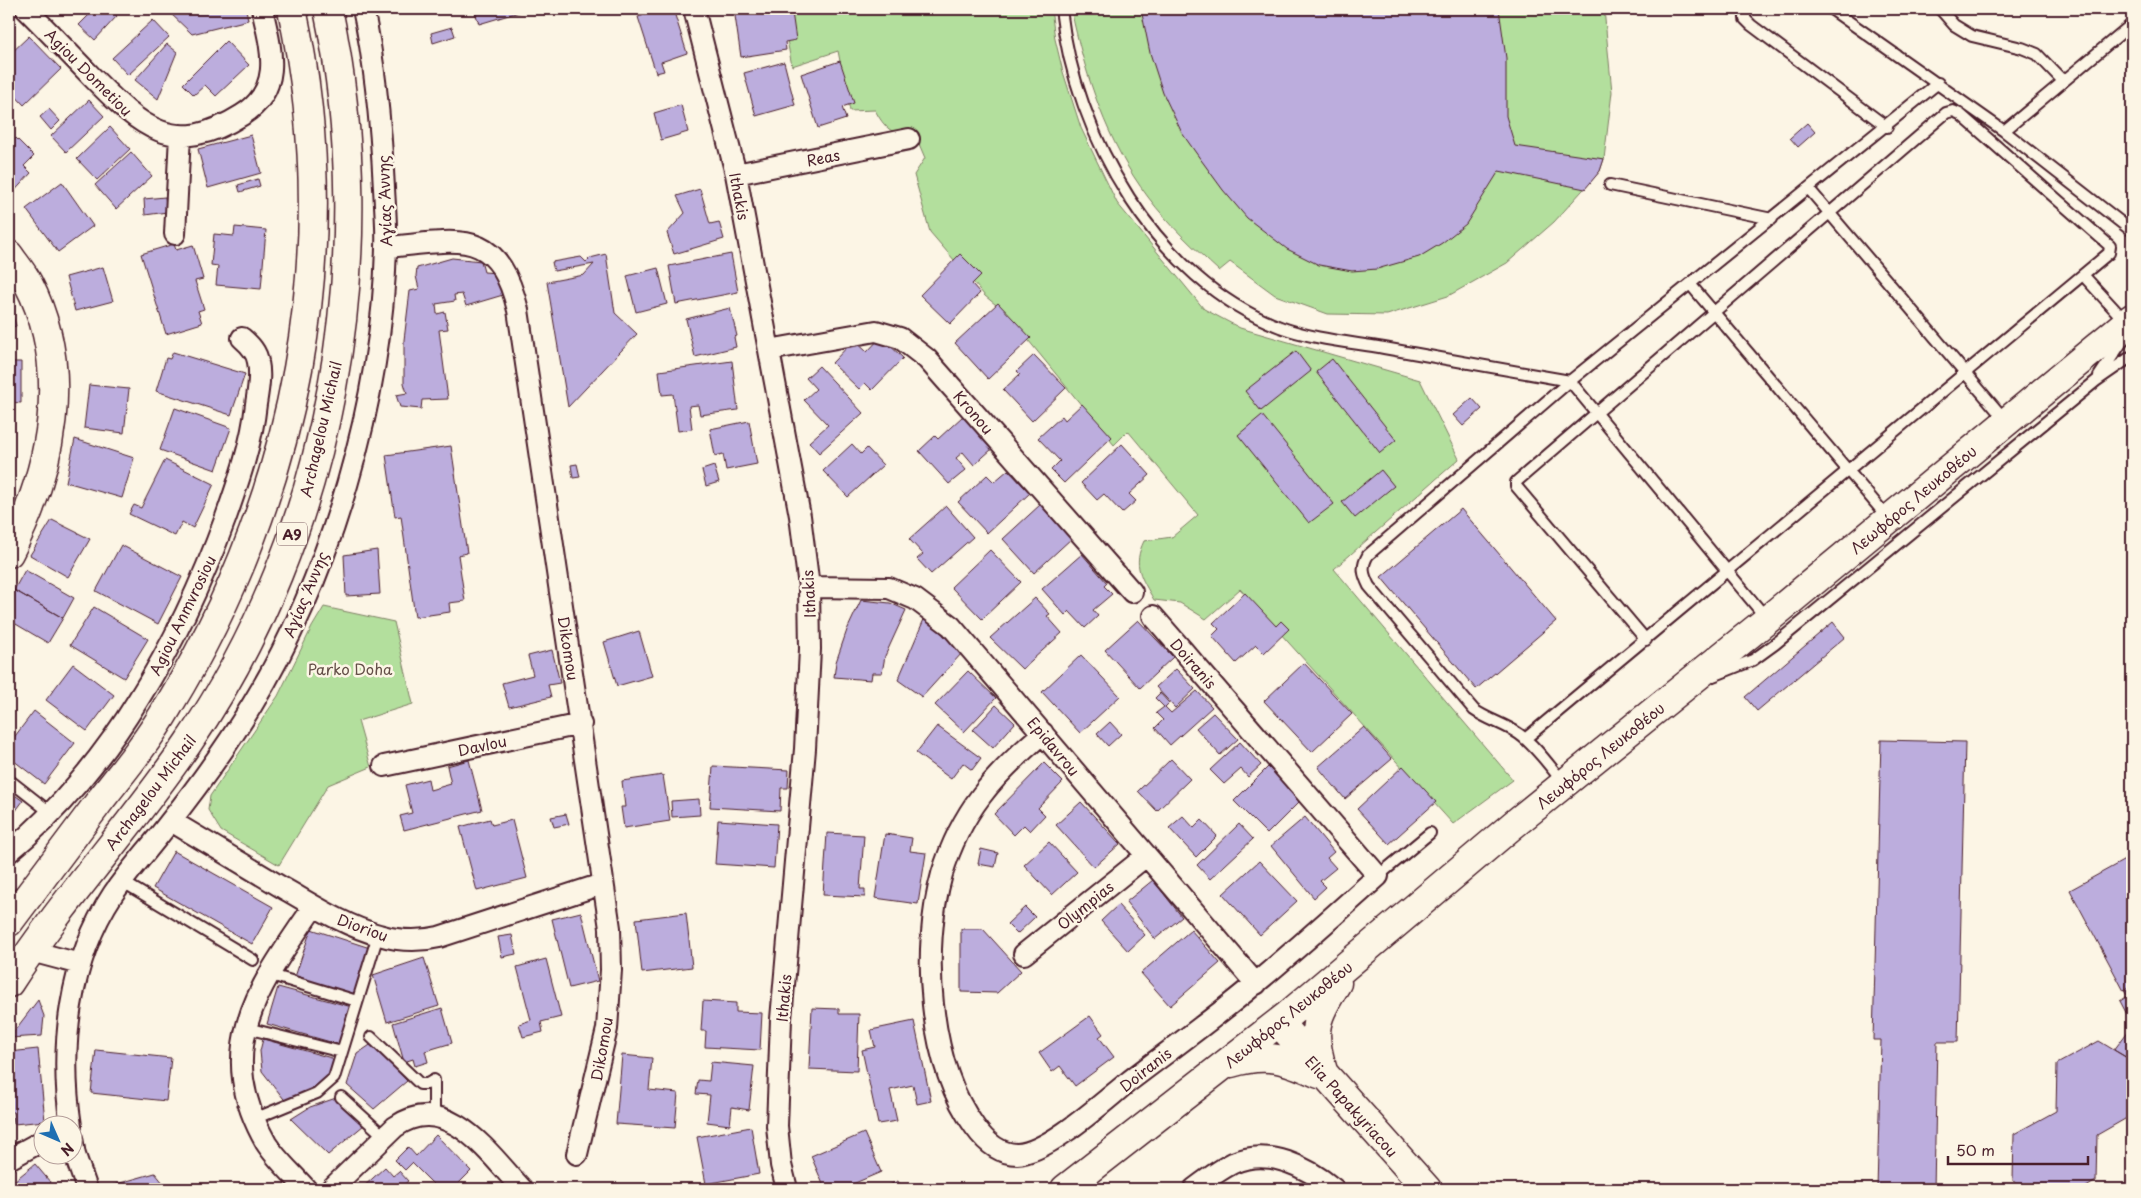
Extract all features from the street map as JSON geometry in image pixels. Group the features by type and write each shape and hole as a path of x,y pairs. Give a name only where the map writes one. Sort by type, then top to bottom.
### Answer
{"main road":[{"name":"A9","path":"9,922 145,742 168,706 220,612 268,495 294,402 302,349 312,230 310,135 307,100 292,9"},
{"name":"Archagelou Michail","path":"9,983 31,951 165,776 209,710 269,593 304,500 317,454 337,357 347,245 348,180 343,105 328,9"},
{"path":"9,255 27,282 42,317 49,343 53,370 53,406 50,438 33,500 9,553"},
{"name":"Λεωφόρος Λευκοθέου","path":"1065,1189 1227,1064 1347,967 1513,825 2130,323"},
{"path":"1325,1077 1315,1041 1316,1026 1327,1000 1347,967"},
{"name":"Elia Papakyriacou","path":"1278,1023 1427,1189"},
{"path":"1227,1064 1249,1058 1275,1058 1288,1060 1325,1077"}],"street":[{"name":"Agiou Dometiou","path":"26,9 136,120 163,133 180,135 196,135 230,123 246,113 259,100 272,73 272,54 262,9"},
{"name":"Αγίας Άννης","path":"70,1116 65,1066 69,1017 80,964 98,921 123,882 171,821 217,758 253,704 296,620 322,557 345,491 372,376 386,247 378,105 363,9"},
{"name":"Ithakis","path":"694,9 736,174 800,516 809,587 810,649 805,749 781,1019 777,1126 781,1165 787,1189"},
{"path":"175,234 180,135"},
{"name":"Reas","path":"736,174 909,139"},
{"name":"Dikomou","path":"386,247 456,242 470,243 495,258 506,271 518,310 581,724 610,945 607,1029 577,1154"},
{"name":"Kronou","path":"769,350 876,331 900,338 927,359 1132,592"},
{"name":"Agiou Anmvrosiou","path":"9,852 51,813 112,738 138,701 168,649 215,547 237,485 255,412 259,363 252,348 242,338"},
{"name":"Epidavrou","path":"809,587 889,588 915,599 951,626 1256,984"},
{"name":"Doiranis","path":"1043,733 1004,766 979,796 957,836 942,874 932,926 933,1009 937,1036 950,1082 966,1116 991,1146 1005,1152 1018,1154 1035,1150 1082,1118 1256,984 1378,876 1153,616"},
{"name":"Davlou","path":"384,766 581,724"},
{"name":"Dioriou","path":"171,821 314,906 378,935 405,940 422,941 439,937 602,884"},
{"name":"Olympias","path":"1024,954 1146,856"},
{"path":"306,1189 267,1144 246,1103 241,1067 248,1015 268,974 314,906"},
{"path":"31,951 80,964"},
{"path":"330,1189 406,1119 434,1115 452,1121 481,1144 522,1189"},
{"path":"9,1158 32,1146"},
{"path":"1194,1189 1234,1163 1257,1158 1280,1160 1301,1166 1334,1189"},
{"path":"79,1166 87,1189"}],"lane":[{"path":"1061,9 1064,40 1083,108 1118,179 1137,210 1158,236 1199,278 1230,303 1280,327 1302,334 1570,381 1598,412 1767,620"},
{"path":"1744,9 1745,19 1752,25 1887,127"},
{"path":"1831,9 2004,131 2132,231"},
{"path":"1940,9 1954,25 1967,34 2022,48 2037,54 2063,82"},
{"path":"2004,131 2132,24"},
{"path":"1565,784 1525,739 1511,729 1492,722 1474,710 1369,586 1363,574 1362,565 1368,555 1570,381 1887,127 1938,83"},
{"path":"1525,739 1646,640 1728,572 2109,253 2110,246 1960,114 1953,111 1946,113 1518,480 1516,486 1646,640"},
{"path":"1610,185 1772,219"},
{"path":"1809,189 1831,212 2007,422"},
{"path":"2083,275 2130,323 2096,381"},
{"path":"1690,284 1889,520"},
{"path":"1688,684 1753,660 1775,644 2096,381 2132,356"},
{"path":"9,780 51,813"},
{"path":"1378,876 1430,833"},
{"path":"123,882 253,960"},
{"path":"254,1119 326,1087 334,1078 378,935"},
{"path":"268,974 357,1002"},
{"path":"247,1028 342,1052"},
{"path":"371,1036 420,1084 427,1084 434,1080 434,1115"},
{"path":"341,1096 385,1138"}],"green space":[{"path":"781,9 1051,9 1055,39 1063,72 1081,128 1117,203 1204,309 1240,328 1420,380 1459,459 1334,569 1513,780 1453,824 1240,589 1206,619 1180,603 1154,600 1142,578 1138,565 1140,550 1144,541 1172,537 1198,515 1128,431 1114,445 1006,313 985,296 930,232 914,175 925,158 914,132 900,133 890,130 875,110 850,111 838,51 792,66"},
{"path":"1071,9 1604,9 1612,92 1604,159 1600,171 1554,222 1507,263 1448,296 1387,315 1328,314 1275,295 1230,262 1219,271 1164,217 1133,176 1109,131 1099,108 1083,59"},
{"name":"Parko Doha","path":"324,607 394,622 413,704 358,721 371,767 328,785 279,865 221,831 208,810 210,796 278,696"}],"building":[{"path":"95,9 109,9 117,16 95,40 79,25"},
{"path":"170,9 246,9 248,20 192,34 168,11"},
{"path":"474,9 529,9 479,24"},
{"path":"664,9 673,9 687,53 661,62 664,71 656,73 638,17"},
{"path":"734,9 779,9 780,14 792,12 796,40 785,42 786,50 741,57"},
{"path":"1141,9 1499,9 1506,58 1506,116 1515,146 1604,159 1600,171 1585,189 1499,171 1466,224 1442,243 1419,257 1377,269 1352,271 1319,265 1287,249 1247,218 1223,190 1182,133 1163,93 1150,53"},
{"path":"153,20 169,37 128,75 112,58"},
{"path":"452,27 455,36 433,43 431,33"},
{"path":"29,36 61,69 24,105 9,89 9,55"},
{"path":"226,41 249,65 216,96 205,85 194,95 183,84"},
{"path":"167,44 177,52 158,99 135,80"},
{"path":"840,61 854,103 842,107 846,119 818,128 801,74"},
{"path":"784,62 795,105 756,116 744,73"},
{"path":"89,100 104,116 66,152 51,136"},
{"path":"681,105 688,132 661,140 654,113"},
{"path":"49,109 60,121 51,130 40,117"},
{"path":"1807,123 1815,132 1798,147 1790,138"},
{"path":"110,127 130,149 97,180 77,159"},
{"path":"251,135 261,173 208,188 198,149"},
{"path":"16,138 34,156 24,166 31,173 9,197 9,146"},
{"path":"131,152 152,176 116,209 95,185"},
{"path":"258,179 260,186 240,192 238,185"},
{"path":"62,182 93,226 58,252 26,209"},
{"path":"700,189 710,224 719,222 724,239 674,254 667,233 685,213 677,196"},
{"path":"165,197 167,212 145,215 144,199"},
{"path":"235,227 266,230 261,289 216,285 218,266 211,265 214,234 234,236"},
{"path":"174,244 176,250 193,245 203,279 195,281 204,309 198,311 202,323 166,334 141,254"},
{"path":"606,254 615,313 637,334 568,407 547,282 584,275 594,264 554,271 552,262 581,257 586,262 590,258"},
{"path":"731,254 738,292 676,304 669,266"},
{"path":"960,254 981,275 972,284 980,293 950,324 920,295"},
{"path":"452,258 481,261 484,272 497,273 503,295 466,306 462,294 454,295 455,301 436,304 437,314 445,312 448,329 439,330 448,399 422,400 421,409 400,407 396,395 407,393 404,383 404,340 410,291 419,289 416,276 417,268"},
{"path":"103,267 113,301 75,311 66,277"},
{"path":"658,268 667,304 636,312 627,276"},
{"path":"9,301 16,326 9,328"},
{"path":"998,303 1031,338 988,379 955,343"},
{"path":"730,308 737,336 734,337 736,347 695,357 686,319"},
{"path":"881,337 903,358 872,390 865,383 859,389 832,363 854,340 867,352"},
{"path":"1296,351 1311,371 1261,411 1245,391"},
{"path":"173,352 245,374 231,415 156,391 166,358 170,359"},
{"path":"1034,355 1066,388 1032,421 1003,390 1020,374 1017,371"},
{"path":"1332,359 1396,440 1380,453 1316,372"},
{"path":"732,361 738,410 700,415 698,405 689,406 692,429 678,431 673,394 662,395 659,371"},
{"path":"9,362 21,362 21,403 9,402"},
{"path":"819,366 863,413 819,453 809,442 828,425 804,400 816,389 806,378"},
{"path":"89,385 129,389 124,433 84,428"},
{"path":"1472,398 1482,409 1463,426 1453,415"},
{"path":"1082,404 1112,437 1064,483 1051,470 1060,461 1038,438 1062,416 1065,420"},
{"path":"175,408 231,428 216,470 160,450"},
{"path":"1262,415 1334,504 1309,523 1238,435"},
{"path":"963,416 992,449 974,465 963,452 956,458 966,470 949,484 919,451 935,436 938,439"},
{"path":"749,421 757,464 726,470 723,454 715,456 710,429"},
{"path":"75,439 134,458 122,498 66,482"},
{"path":"852,444 861,454 867,448 883,465 848,497 823,471"},
{"path":"1122,444 1150,475 1129,494 1136,501 1122,513 1104,494 1097,500 1081,483"},
{"path":"451,446 467,553 458,555 465,601 449,603 450,612 415,617 401,516 395,517 386,455"},
{"path":"165,460 214,484 193,528 182,522 175,536 129,514 134,505 141,508"},
{"path":"577,464 580,477 573,478 571,465"},
{"path":"714,466 719,482 706,486 702,470"},
{"path":"1008,470 1030,493 987,533 958,502 987,475 994,482"},
{"path":"1381,470 1394,486 1355,518 1342,502"},
{"path":"1041,504 1072,538 1034,573 1003,539"},
{"path":"946,506 973,537 931,574 917,559 923,554 909,539"},
{"path":"1461,509 1556,621 1476,689 1381,577"},
{"path":"52,520 90,539 68,577 30,555"},
{"path":"121,545 182,577 158,624 96,591"},
{"path":"377,550 380,594 346,596 344,555"},
{"path":"990,550 1021,582 982,619 951,587"},
{"path":"1082,554 1107,583 1104,586 1112,594 1093,610 1098,616 1085,628 1069,611 1065,615 1042,589"},
{"path":"25,570 74,598 63,618 14,590"},
{"path":"14,590 63,618 48,643 9,620 9,599"},
{"path":"1245,593 1276,626 1281,621 1289,629 1264,653 1256,645 1236,663 1212,636 1219,629 1213,623"},
{"path":"1035,598 1050,614 1047,616 1062,633 1022,669 990,638"},
{"path":"861,600 890,603 906,610 885,656 882,673 872,673 871,680 834,677 836,662 847,630"},
{"path":"94,607 148,639 124,678 70,645"},
{"path":"925,617 962,653 922,697 898,680"},
{"path":"1138,620 1173,657 1140,688 1105,650"},
{"path":"1833,622 1845,637 1757,711 1745,697"},
{"path":"639,631 652,676 617,686 604,642"},
{"path":"552,650 560,683 548,685 551,697 509,707 502,683 533,675 528,656"},
{"path":"1081,655 1120,696 1080,733 1042,692"},
{"path":"1304,663 1352,714 1312,752 1264,701"},
{"path":"73,664 114,695 87,731 46,700"},
{"path":"1176,669 1195,689 1175,708 1156,687"},
{"path":"968,671 996,698 964,732 935,705"},
{"path":"1197,691 1212,707 1170,745 1155,728 1163,720 1156,713 1164,707 1155,698 1160,693 1169,703 1165,707 1171,713"},
{"path":"996,705 1015,723 993,748 973,730"},
{"path":"34,711 75,743 44,784 9,757 9,744"},
{"path":"1213,713 1238,739 1220,755 1196,728"},
{"path":"1110,722 1121,734 1108,746 1097,734"},
{"path":"937,726 981,758 972,770 963,763 951,779 916,753"},
{"path":"1364,727 1392,759 1345,799 1318,767"},
{"path":"1881,740 1965,742 1958,1042 1937,1042 1934,1189 1877,1189 1881,1040 1873,1040"},
{"path":"1240,742 1261,765 1248,777 1241,769 1224,784 1210,770"},
{"path":"1171,759 1190,779 1157,811 1138,791"},
{"path":"469,760 482,810 404,830 400,816 412,813 405,785 428,779 430,790 451,784 447,766"},
{"path":"1044,763 1063,782 1038,808 1045,815 1030,831 1024,825 1014,835 994,814"},
{"path":"713,766 789,770 788,788 781,788 780,811 710,807"},
{"path":"1403,766 1436,802 1389,844 1357,809"},
{"path":"1268,767 1301,800 1267,834 1234,801"},
{"path":"663,775 670,821 624,828 621,807 625,807 622,781"},
{"path":"9,791 23,801 9,820"},
{"path":"699,799 700,815 672,817 671,801"},
{"path":"1081,802 1120,844 1094,867 1056,825"},
{"path":"566,814 569,824 554,827 551,817"},
{"path":"1183,816 1194,828 1202,820 1217,836 1196,857 1169,828"},
{"path":"1305,817 1334,852 1327,858 1336,868 1320,881 1326,887 1314,898 1271,846"},
{"path":"490,819 492,825 512,820 527,878 477,891 460,827"},
{"path":"718,820 777,824 774,868 715,864"},
{"path":"1239,824 1253,839 1210,879 1197,865"},
{"path":"827,833 864,835 860,889 865,889 865,897 823,895"},
{"path":"885,834 912,838 910,851 926,853 918,904 875,898"},
{"path":"1049,842 1077,872 1052,895 1024,865"},
{"path":"981,849 998,853 995,867 978,864"},
{"path":"174,851 273,907 252,944 153,888"},
{"path":"2132,856 2132,986 2124,991 2070,890"},
{"path":"1259,861 1297,901 1260,935 1223,894"},
{"path":"1153,880 1182,917 1155,939 1126,902"},
{"path":"1118,905 1145,935 1128,951 1101,921"},
{"path":"1025,907 1035,917 1017,934 1007,924"},
{"path":"581,912 598,981 569,988 552,919"},
{"path":"686,913 692,967 642,973 636,919"},
{"path":"311,929 370,948 353,999 294,980"},
{"path":"961,929 983,929 1021,971 997,993 961,992"},
{"path":"1191,930 1220,963 1170,1006 1141,973"},
{"path":"512,935 516,954 502,957 498,937"},
{"path":"424,958 439,1006 387,1022 373,975"},
{"path":"546,959 561,1017 541,1022 543,1032 523,1037 519,1024 531,1020 517,967"},
{"path":"2132,984 2132,1024 2120,1001 2128,996 2124,991"},
{"path":"278,987 352,1007 341,1045 267,1024"},
{"path":"38,1000 44,1016 42,1036 9,1038"},
{"path":"703,1001 736,1003 736,1012 762,1013 760,1050 705,1047 706,1031 701,1031"},
{"path":"442,1008 452,1043 425,1051 428,1062 415,1066 413,1059 404,1062 393,1023"},
{"path":"812,1008 839,1009 839,1014 859,1014 857,1071 809,1069"},
{"path":"1090,1016 1103,1034 1099,1037 1114,1057 1075,1086 1060,1066 1052,1072 1039,1053"},
{"path":"914,1021 931,1101 917,1104 913,1085 890,1090 897,1121 878,1124 862,1050 875,1047 871,1030"},
{"path":"2132,1026 2132,1049 2126,1057 2114,1050"},
{"path":"263,1039 335,1059 330,1078 287,1103 262,1071 260,1051"},
{"path":"2099,1041 2132,1061 2132,1115 2097,1135 2096,1181 2083,1189 2026,1189 2013,1181 2014,1134 2056,1111 2057,1064"},
{"path":"373,1043 407,1081 374,1109 347,1085 357,1054"},
{"path":"38,1049 45,1116 32,1116 32,1122 14,1124 13,1112 9,1112 9,1052"},
{"path":"96,1050 171,1058 166,1101 91,1093"},
{"path":"622,1055 652,1058 649,1090 678,1093 675,1128 616,1124"},
{"path":"711,1062 754,1066 749,1110 732,1107 730,1125 707,1122 710,1095 696,1094 698,1080 709,1081"},
{"path":"336,1098 364,1125 328,1155 291,1119 310,1107"},
{"path":"751,1127 759,1174 706,1184 697,1137"},
{"path":"864,1133 881,1172 841,1189 825,1189 811,1156"},
{"path":"436,1135 471,1171 453,1189 438,1189 412,1163 405,1170 395,1160 408,1147 416,1156"},
{"path":"33,1166 37,1166 56,1189 9,1189 9,1185"},
{"path":"385,1167 393,1176 399,1171 408,1181 399,1189 361,1189"},
{"path":"155,1173 168,1189 116,1189 113,1185"},
{"path":"898,1181 902,1189 889,1189 887,1186"}]}
